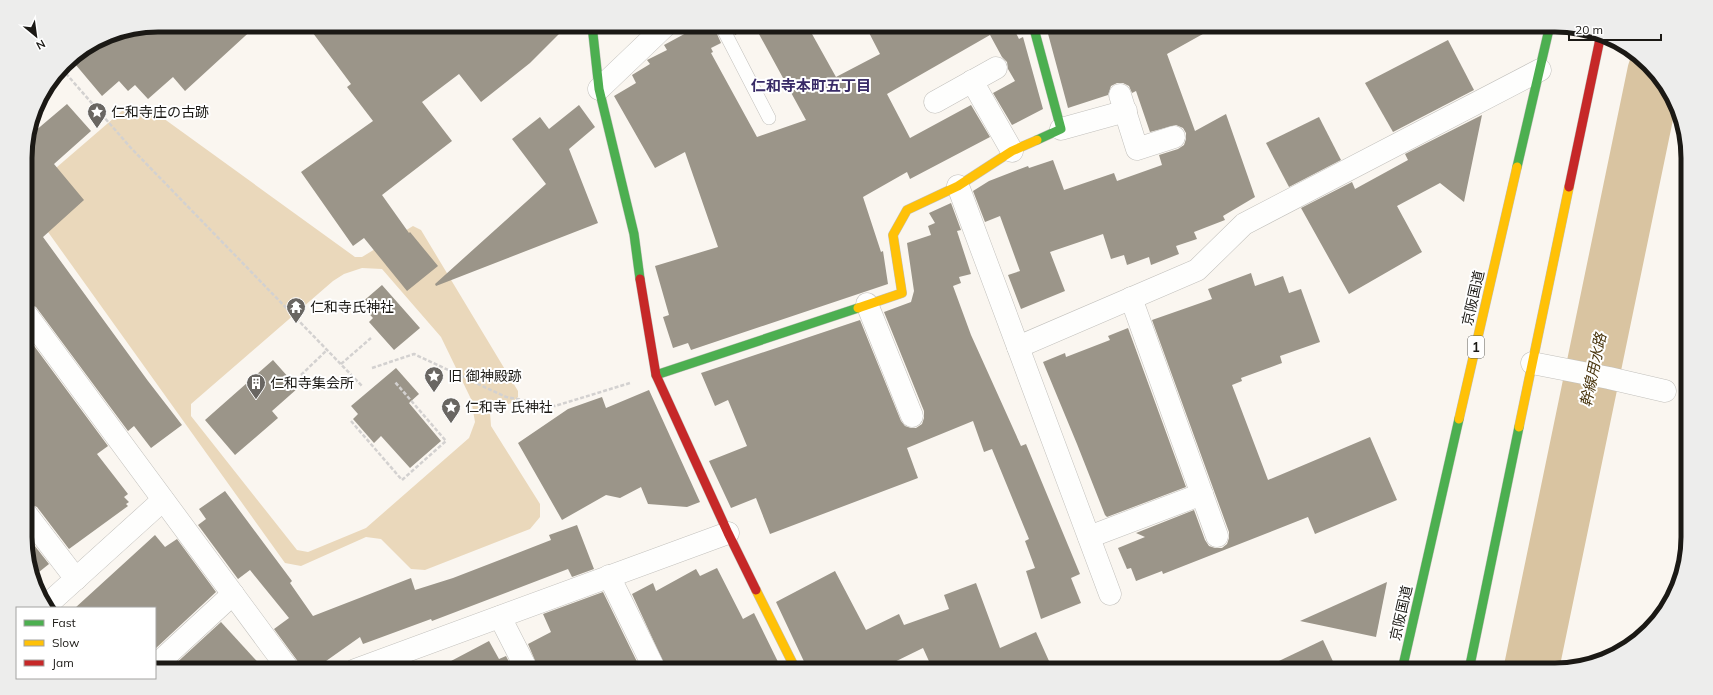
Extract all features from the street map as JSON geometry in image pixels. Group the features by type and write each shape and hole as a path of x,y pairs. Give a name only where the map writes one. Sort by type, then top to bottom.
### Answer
{"main road":[{"path":"593,32 599,89 634,234 646,323 656,375 728,533 793,663"},
{"path":"656,375 902,293 893,235 907,210 958,186 1012,152 1061,129 1035,32"},
{"name":"京阪国道","path":"1404,663 1548,32"},
{"path":"1470,663 1600,41"}],"street":[{"path":"599,89 659,32"},
{"path":"936,102 996,68"},
{"path":"1018,347 1197,270 1244,224 1540,70"},
{"path":"972,81 1012,152"},
{"path":"1061,129 1123,103 1137,149 1174,137"},
{"path":"958,186 1110,594"},
{"path":"1131,298 1217,536"},
{"path":"867,304 912,416"},
{"path":"32,322 284,663"},
{"path":"1532,363 1665,391"},
{"path":"1089,537 1202,494"},
{"path":"50,602 163,500"},
{"path":"32,522 76,579"},
{"path":"394,663 500,617 728,533"},
{"path":"609,576 652,663"},
{"path":"158,663 233,594"},
{"path":"500,617 523,663"}],"lane":[{"path":"725,32 769,118"}],"path":[{"path":"65,73 131,148 362,386"},
{"path":"341,364 371,338"},
{"path":"301,376 327,350"},
{"path":"372,368 414,354 506,397 555,406 656,375"},
{"path":"351,421 402,480 446,441 395,382"}],"shaded area":[{"name":"仁和寺氏神社","path":"129,105 145,105 355,257 362,257 413,226 421,230 518,391 518,397 511,403 490,412 491,426 540,504 540,517 530,529 425,570 411,569 381,539 366,537 301,566 285,563 32,210 32,189","holes":["362,268 382,269 441,337 471,399 475,422 469,438 366,528 308,552 297,550 191,416 191,404 333,281 344,274"]}],"building":[{"path":"249,32 185,91 173,77 148,99 135,85 128,91 119,81 102,96 75,63 102,45 126,36 142,33"},
{"path":"312,32 561,32 530,63 481,102 459,74 422,102 452,141 382,195 409,233 410,232 438,266 407,291 364,238 353,246 301,172 373,121 347,87 351,84"},
{"path":"688,32 716,32 721,43 711,48 713,52 711,53 757,137 806,120 758,32 811,32 836,77 880,54 869,32 1016,32 1019,39 1023,37 1043,109 1012,125 993,93 1015,81 1008,69 1007,62 1002,57 990,35 887,94 910,138 971,105 990,137 910,179 907,172 863,197 881,252 883,251 888,284 691,350 688,343 673,348 663,317 669,315 655,266 718,247 685,152 655,168 614,96 636,83 632,75 650,64 647,60 667,50 664,45"},
{"path":"1048,32 1206,32 1167,54 1195,131 1226,114 1255,197 1223,216 1225,220 1194,232 1197,239 1176,246 1179,254 1151,265 1149,257 1127,265 1124,255 1111,259 1103,234 1050,252 1065,291 1021,309 1008,275 1020,271 1000,216 985,222 973,191 989,181 1028,166 1029,168 1053,160 1064,190 1114,173 1117,181 1162,165 1159,155 1178,149 1184,145 1186,139 1186,133 1183,128 1176,125 1150,132 1136,91 1132,93 1129,86 1123,83 1117,83 1111,86 1108,95 1068,108"},
{"path":"1448,40 1474,90 1393,132 1365,83"},
{"path":"67,104 91,131 54,164 84,200 43,237 182,425 151,448 134,426 128,431 36,307 32,305 32,150 35,131"},
{"path":"579,105 595,127 569,149 598,223 436,286 435,284 546,184 512,139 540,117 549,129"},
{"path":"1482,115 1464,202 1440,183 1397,206 1422,252 1349,294 1301,208 1352,182 1355,189 1408,160 1405,154"},
{"path":"1319,117 1341,160 1289,187 1266,143"},
{"path":"951,203 961,230 957,231 971,274 959,277 961,283 953,286 971,335 1021,446 1026,444 1080,574 1071,578 1081,603 1041,619 1026,571 1035,568 1025,541 1029,539 992,449 984,452 973,421 907,448 918,478 770,534 756,498 731,508 709,461 747,446 728,400 715,406 701,373 860,320 901,421 905,426 911,428 916,428 922,424 924,411 884,312 911,302 914,291 907,243 931,235 928,226 935,223 929,213"},
{"path":"1251,273 1255,286 1283,276 1289,293 1301,289 1320,342 1280,356 1282,363 1241,378 1242,381 1232,385 1268,480 1370,437 1397,500 1315,534 1308,517 1163,574 1162,571 1136,581 1131,568 1127,569 1118,548 1145,537 1136,533 1194,510 1205,540 1209,546 1222,548 1227,544 1229,538 1229,532 1152,320 1212,299 1208,289"},
{"path":"382,285 420,328 394,350 369,322 373,318 360,304"},
{"path":"1128,328 1186,487 1107,517 1043,362 1065,353 1066,357 1110,340 1108,336"},
{"path":"32,343 108,446 97,454 128,494 124,497 129,502 126,504 128,506 69,549 37,507 32,505"},
{"name":"仁和寺集会所","path":"273,360 298,388 272,411 278,418 235,455 205,420"},
{"path":"396,368 419,394 409,403 441,441 410,468 381,436 374,443 353,419 358,414 351,406"},
{"path":"649,390 700,502 687,507 648,504 641,487 620,498 606,495 562,520 518,443 568,409 602,397 606,408"},
{"path":"225,491 292,581 290,583 313,616 411,578 415,590 453,578 551,540 549,535 577,525 594,569 572,577 568,569 432,621 431,619 363,644 360,637 323,663 299,663 274,629 289,618 250,570 238,579 198,525 206,519 199,509"},
{"path":"155,535 165,547 177,539 216,592 156,648 156,607 76,607"},
{"path":"32,543 49,564 38,573 34,561"},
{"path":"717,568 743,619 754,613 779,663 664,663 632,594 653,583 656,591 696,569 700,576"},
{"path":"835,571 866,630 899,614 904,625 949,609 944,595 976,583 1000,648 1036,632 1050,663 930,663 923,648 892,663 805,663 776,602"},
{"path":"1387,582 1376,637 1300,621"},
{"path":"603,592 638,663 536,663 528,644 551,632 543,614"},
{"path":"221,622 259,663 176,663"},
{"path":"1323,640 1334,663 1275,663"},
{"path":"489,641 499,659 506,656 510,663 447,663"}],"waterway":[{"name":"幹線用水路","path":"1532,663 1653,79"}],"traffic: fast":[{"path":"593,32 599,89 634,234 640,279"},
{"path":"1035,32 1061,129 1037,140"},
{"path":"1517,167 1548,32"},
{"path":"656,375 858,308"},
{"path":"1404,663 1459,419"},
{"path":"1470,663 1519,427"}],"traffic: slow":[{"path":"858,308 902,293 893,235 907,210 958,186 1012,151 1037,140"},
{"path":"1459,419 1517,167"},
{"path":"1519,427 1569,187"},
{"path":"756,590 792,663"}],"traffic: jam":[{"path":"1569,187 1600,41"},
{"path":"640,279 656,375 728,533 756,590"}],"place":[{"name":"仁和寺庄の古跡","path":"97,129"},
{"name":"仁和寺氏神社","path":"296,324"},
{"name":"旧 御神殿跡","path":"434,393"},
{"name":"仁和寺集会所","path":"256,400"},
{"name":"仁和寺 氏神社","path":"451,424"}],"district":[{"name":"仁和寺本町五丁目","path":"811,85"}]}
